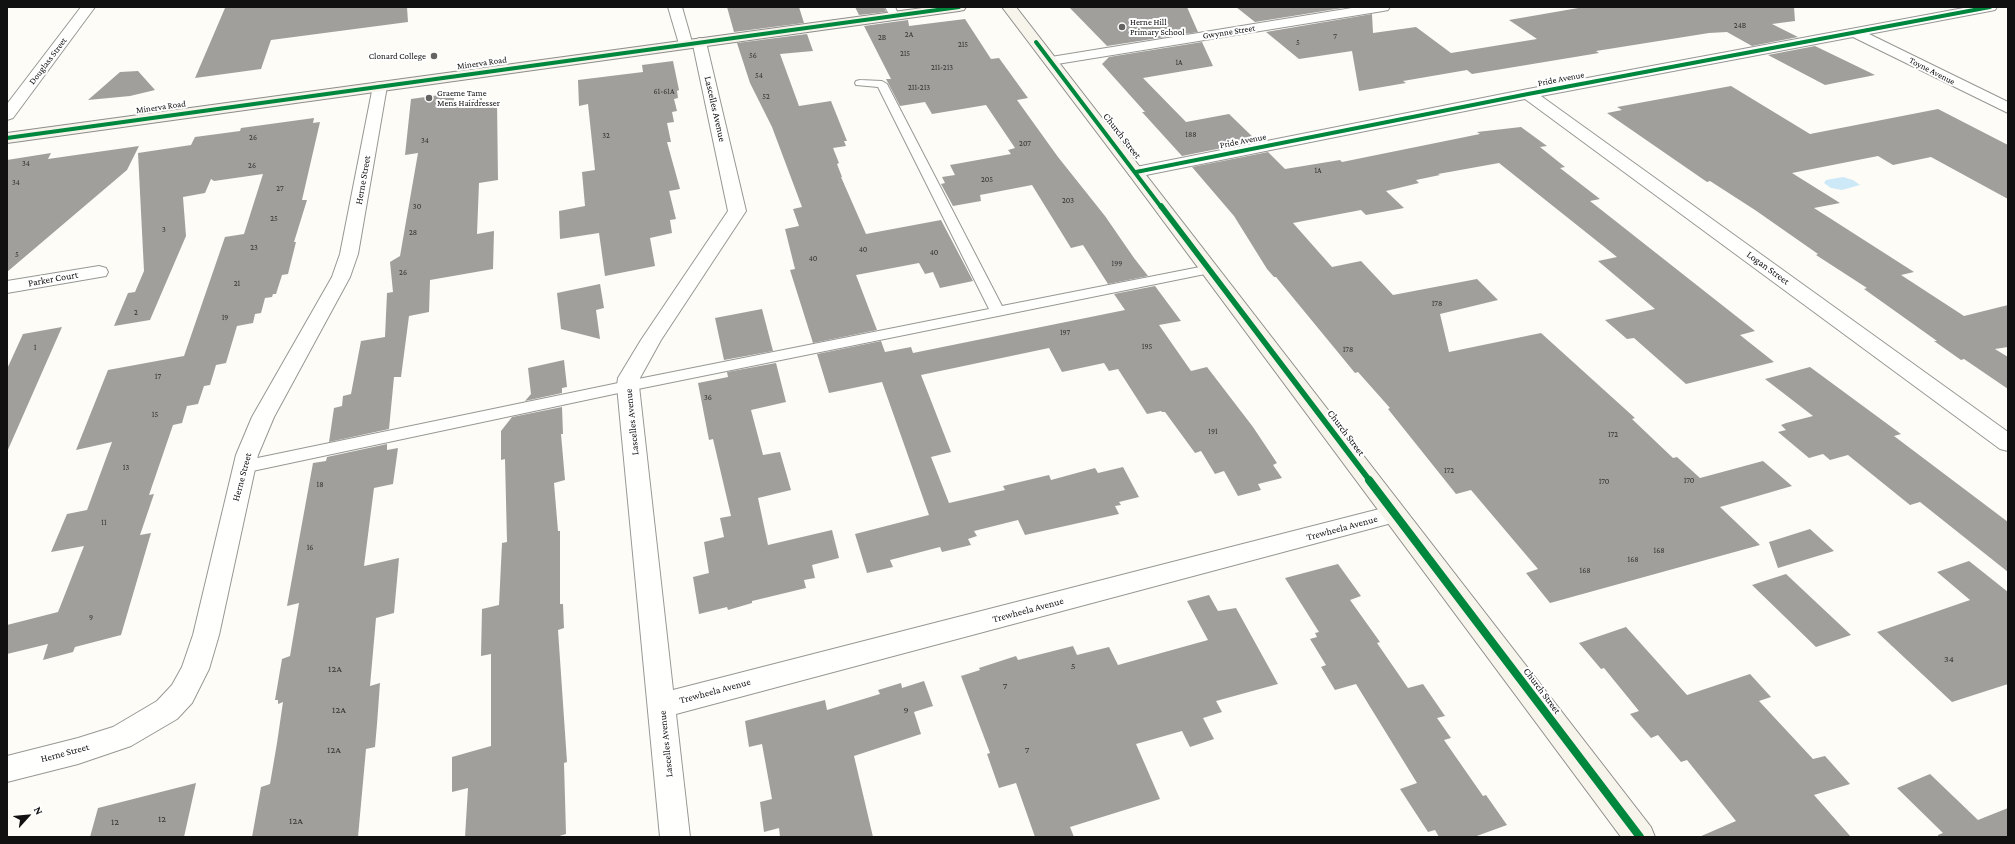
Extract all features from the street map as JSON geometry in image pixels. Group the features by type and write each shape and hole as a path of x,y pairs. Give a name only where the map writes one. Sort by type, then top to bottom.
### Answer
{"street":[{"name":"Douglass Street","path":"7,115 88,7"},
{"name":"Lascelles Avenue","path":"675,7 693,43 738,211 651,340 629,378 628,386 676,837"},
{"name":"Minerva Road","path":"7,138 693,43 892,11 959,7"},
{"name":"Church Street","path":"1009,7 1210,269 1640,837"},
{"name":"Gwynne Street","path":"1051,61 1383,7"},
{"name":"Pride Avenue","path":"1136,172 1528,94 1990,7"},
{"name":"Toyne Avenue","path":"1856,33 2008,108"},
{"name":"Herne Street","path":"7,768 78,751 121,737 168,710 182,694 196,668 206,635 243,467 263,417 340,277 349,254 380,86"},
{"name":"Logan Street","path":"1528,94 2008,443"},
{"name":"Parker Court","path":"7,287 100,272"},
{"name":"Trewheela Avenue","path":"662,705 1395,514"}],"lane":[{"path":"860,83 882,84 998,312"},
{"path":"243,467 628,386 1210,269"}],"water":[{"path":"1843,177 1853,180 1860,185 1842,190 1831,188 1824,183 1826,180"}],"building":[{"path":"407,7 408,22 271,40 261,69 195,78 225,8"},
{"path":"727,7 799,7 804,23 734,32"},
{"path":"855,7 884,7 886,12 859,15"},
{"path":"1069,7 1187,7 1198,32 1107,46"},
{"path":"1236,7 1349,7 1255,22"},
{"path":"1584,7 1794,7 1795,21 1772,24 1798,37 1752,46 1727,32 1709,33 1596,51 1599,53 1472,74 1467,70 1403,81 1406,83 1359,91 1352,51 1299,59 1266,32 1372,14 1373,33 1416,27 1451,53 1537,39 1509,20"},
{"path":"965,19 991,59 999,58 1028,98 1017,100 1058,157 1105,216 1148,276 1108,284 1083,245 1071,248 1032,185 980,195 981,201 953,206 941,184 945,183 942,177 955,175 950,165 1011,154 1008,150 1015,148 986,105 932,114 925,102 900,106 886,79 891,79 864,26 908,20 909,26"},
{"path":"807,34 813,51 780,54 799,106 831,101 847,141 844,141 846,146 833,148 839,163 837,164 841,177 866,234 941,220 973,281 940,288 933,272 925,274 919,263 856,275 877,330 813,343 790,270 795,269 785,229 799,226 793,209 802,207 772,127 750,83 737,43"},
{"path":"1202,42 1213,66 1143,78 1186,122 1229,114 1257,141 1182,156 1142,112 1145,112 1102,64 1109,57"},
{"path":"1815,46 1875,75 1825,85 1768,55"},
{"path":"673,61 679,90 677,91 678,98 674,99 677,111 672,112 674,122 667,123 671,142 667,142 680,189 669,191 676,219 670,220 672,233 650,238 655,266 605,276 599,233 560,239 559,211 585,206 582,172 595,170 588,104 579,106 578,80 643,72 642,65"},
{"path":"138,71 155,90 130,96 88,100 120,72"},
{"path":"1731,86 1810,134 1938,109 2008,145 2008,199 1931,157 1893,165 1878,156 1792,173 1840,203 1814,208 1914,272 1901,275 1964,316 2008,305 2008,347 1995,349 2008,357 2008,389 1964,359 1961,360 1934,341 1937,341 1864,289 1867,288 1816,255 1818,254 1755,210 1710,181 1707,182 1607,113 1622,110 1617,107"},
{"path":"454,93 454,102 482,98 482,104 497,101 498,180 479,183 477,234 494,231 493,269 430,280 429,312 409,316 401,377 394,377 389,429 329,442 334,408 342,406 343,396 351,394 361,341 385,337 387,293 393,292 390,262 400,256 418,153 405,155 411,99"},
{"path":"314,118 313,123 320,122 302,200 307,200 294,242 296,242 288,274 282,275 276,294 273,294 272,297 265,298 261,313 255,314 253,323 237,326 226,363 216,365 210,385 204,386 198,404 187,406 182,423 173,425 149,495 154,494 140,535 151,533 121,635 75,647 73,652 43,660 48,644 7,654 7,625 58,612 84,546 51,552 67,514 87,510 112,442 76,450 108,370 184,356 225,237 244,234 263,174 214,181 211,179 205,193 183,197 186,236 150,320 114,326 128,293 135,292 144,271 138,153 191,145 195,137 240,131 241,128"},
{"path":"1521,127 1547,146 1540,147 1565,167 1560,168 1600,199 1590,201 1755,331 1740,335 1774,362 1686,384 1634,338 1627,339 1605,320 1655,309 1598,261 1617,257 1499,163 1438,174 1440,175 1416,180 1419,183 1386,191 1404,208 1366,215 1361,210 1293,223 1332,267 1361,261 1393,295 1477,279 1498,300 1440,314 1449,352 1541,333 1635,418 1632,419 1673,458 1677,457 1700,478 1763,461 1792,486 1720,507 1760,545 1550,603 1526,573 1538,569 1471,490 1456,494 1388,409 1390,408 1358,372 1355,373 1276,277 1274,277 1267,269 1234,216 1192,167 1268,152 1285,169 1340,160 1342,162 1480,134 1477,132"},
{"path":"139,146 127,170 7,272 7,160 51,153 48,159"},
{"path":"600,284 604,308 596,310 600,339 561,329 557,293"},
{"path":"1155,286 1181,321 1159,325 1191,371 1207,367 1253,427 1277,463 1273,465 1282,478 1258,484 1261,490 1238,496 1224,471 1215,474 1201,451 1195,453 1165,412 1161,411 1147,414 1118,369 1109,371 1104,363 1062,372 1049,348 921,375 951,452 931,457 949,503 1005,490 1003,486 1049,475 1051,480 1095,468 1098,473 1123,467 1139,497 1119,502 1121,505 1115,506 1119,514 1025,535 1018,520 974,531 977,536 968,539 971,545 942,552 940,547 890,560 893,567 867,573 855,534 929,515 882,382 829,393 817,354 881,341 885,352 911,347 913,353 1125,310 1114,294"},
{"path":"762,309 773,351 724,360 715,318"},
{"path":"62,327 7,452 7,369 23,334"},
{"path":"564,360 567,387 562,388 562,393 525,401 531,394 528,368"},
{"path":"776,363 786,402 751,410 763,455 780,452 791,490 758,498 768,545 832,530 839,558 812,565 815,578 804,580 806,588 752,601 752,603 728,610 727,607 699,614 693,577 709,573 704,542 724,537 720,518 731,516 713,439 709,440 698,383 728,377 727,372"},
{"path":"1810,367 1901,434 1894,436 2008,522 2008,572 1920,502 1910,505 1848,455 1830,460 1823,454 1809,458 1778,432 1786,430 1781,425 1813,416 1765,379"},
{"path":"562,407 563,434 561,434 565,480 554,483 558,531 560,531 560,604 563,604 564,628 558,630 567,762 564,763 566,834 556,837 465,837 468,788 452,792 452,757 491,746 491,654 481,656 482,609 499,605 502,543 507,542 505,459 501,460 501,431 512,417"},
{"path":"387,444 387,450 398,448 393,484 374,488 364,566 399,558 394,613 376,618 370,686 380,683 377,724 375,747 366,749 358,837 252,837 261,787 270,784 277,743 283,702 278,704 278,700 275,700 282,659 290,656 299,603 287,606 313,463 326,461 327,457"},
{"path":"1810,529 1834,551 1778,568 1769,542"},
{"path":"1969,561 2008,592 2008,684 1952,702 1877,632 1970,600 1937,572"},
{"path":"1338,564 1361,596 1350,600 1380,642 1377,643 1408,688 1423,684 1445,716 1437,718 1451,738 1444,740 1483,796 1486,795 1507,825 1474,837 1439,837 1435,830 1428,832 1400,789 1417,783 1356,684 1335,690 1321,667 1326,665 1310,639 1317,637 1315,633 1319,632 1285,578"},
{"path":"1786,574 1851,635 1816,647 1752,585"},
{"path":"1209,595 1218,611 1236,608 1278,684 1216,701 1222,712 1203,718 1214,739 1190,747 1182,731 1136,744 1160,799 1070,827 1074,837 1035,837 1016,783 999,788 987,754 990,753 961,676 980,670 979,668 1016,656 1018,660 1073,646 1077,655 1109,647 1118,665 1208,640 1187,601"},
{"path":"1626,627 1687,695 1750,674 1771,697 1759,701 1813,759 1825,756 1850,784 1814,795 1851,837 1699,837 1736,821 1687,760 1681,762 1658,735 1651,738 1630,714 1639,711 1604,668 1601,669 1579,643"},
{"path":"924,681 933,706 914,712 921,734 854,756 873,837 780,837 779,828 764,832 760,802 772,799 762,744 749,747 745,721 825,700 827,710 880,694 878,690 901,683 902,688"},
{"path":"1930,774 1978,820 2008,808 2008,837 1938,837 1938,835 1943,833 1897,788"},
{"path":"196,783 184,837 90,837 98,808"}],"cycle path":[{"path":"7,138 959,7"},
{"path":"1136,172 1528,94 1990,7"},
{"path":"1036,42 1640,837"}],"place":[{"name":"Herne Hill Primary School","path":"1122,27"},
{"name":"Clonard College","path":"434,56"},
{"name":"Graeme Tame Mens Hairdresser","path":"429,98"}]}
